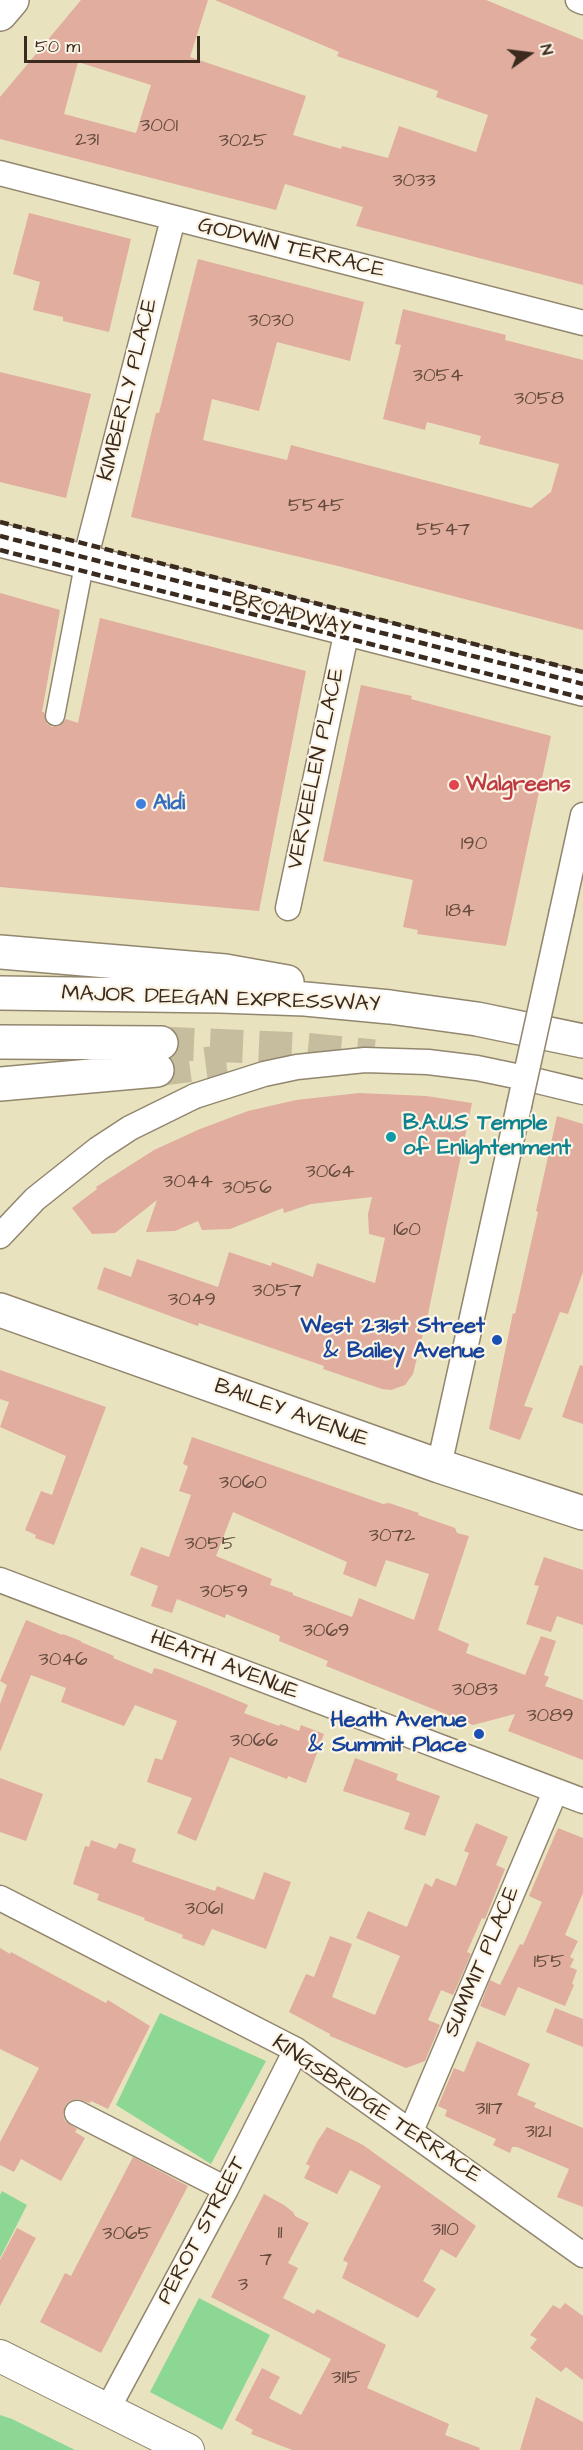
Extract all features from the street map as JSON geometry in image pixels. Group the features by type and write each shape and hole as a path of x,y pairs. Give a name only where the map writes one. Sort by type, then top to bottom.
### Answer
{"main road":[{"path":"0,14 12,0"},
{"name":"BROADWAY","path":"0,540 583,689"},
{"path":"0,952 225,971 266,977 390,1007"},
{"name":"MAJOR DEEGAN EXPRESSWAY","path":"0,993 306,999 390,1007 477,1019 583,1041"},
{"name":"MAJOR DEEGAN EXPRESSWAY","path":"0,1042 159,1057 0,1084"},
{"name":"BAILEY AVENUE","path":"0,1310 438,1466 583,1513"}],"street":[{"path":"578,0 583,2"},
{"name":"GODWIN TERRACE","path":"0,173 583,323"},
{"name":"KIMBERLY PLACE","path":"85,560 172,219"},
{"path":"55,716 85,560"},
{"name":"VERVEELEN PLACE","path":"288,908 347,630"},
{"path":"438,1466 583,815"},
{"path":"0,1236 42,1192 98,1149 130,1128 195,1096 264,1074 297,1067 365,1060 446,1064 525,1078 583,1092"},
{"name":"HEATH AVENUE","path":"0,1581 583,1801"},
{"name":"SUMMIT PLACE","path":"411,2131 555,1792"},
{"name":"KINGSBRIDGE TERRACE","path":"0,1898 296,2050 583,2255"},
{"name":"PEROT STREET","path":"107,2410 226,2189 296,2050"},
{"path":"77,2113 226,2189"},
{"path":"0,2356 188,2450"}],"green space":[{"path":"160,2013 266,2061 211,2164 116,2105"},
{"path":"2,2191 27,2205 0,2258 0,2195"},
{"path":"199,2298 270,2335 222,2430 150,2392"},
{"path":"0,2415 12,2419 75,2450 0,2450"}],"building":[{"path":"81,0 208,0 190,57 306,96 293,135 341,149 342,146 388,158 399,126 476,152 488,115 436,97 438,91 337,56 339,52 215,0 486,0 583,40 583,285 356,226 363,207 285,184 276,210 0,139 0,97","holes":["78,62 151,85 136,133 64,114"]},
{"path":"29,213 131,239 109,332 63,321 63,317 33,310 40,282 13,274"},
{"path":"198,259 364,302 350,361 277,342 259,411 212,399 203,440 287,460 291,445 531,508 551,492 559,464 479,444 481,436 427,422 425,430 383,419 401,345 395,344 403,309 506,335 505,340 583,360 583,630 342,567 131,517 156,413 159,413"},
{"path":"0,372 91,394 66,498 0,482"},
{"path":"0,593 60,610 42,712 44,712 47,724 52,727 59,726 66,719 78,723 100,618 306,671 259,911 0,887"},
{"path":"361,685 412,696 411,699 551,736 506,946 417,934 418,930 403,927 413,880 323,861"},
{"path":"359,1093 426,1096 472,1103 428,1314 413,1374 405,1385 391,1390 382,1389 323,1369 324,1366 199,1323 198,1326 97,1289 104,1267 131,1277 137,1259 218,1287 229,1252 271,1266 272,1262 313,1277 317,1263 375,1283 385,1238 369,1234 368,1214 372,1197 311,1204 284,1213 283,1208 230,1229 202,1230 198,1221 175,1231 146,1232 157,1200 115,1233 92,1234 72,1208 97,1189 96,1187 154,1150 200,1129 248,1111 296,1100"},
{"path":"557,1116 583,1124 583,1272 568,1314 560,1312 524,1406 533,1408 520,1440 489,1429 513,1313 515,1314 538,1212 536,1211"},
{"path":"580,1365 583,1366 583,1424 562,1417"},
{"path":"0,1370 106,1407 54,1545 35,1538 36,1535 25,1530 41,1491 52,1495 66,1456 0,1427 9,1402 0,1399"},
{"path":"192,1437 383,1504 389,1503 419,1513 418,1515 455,1528 457,1533 469,1536 438,1630 469,1644 466,1653 525,1675 541,1636 556,1641 544,1675 549,1677 545,1686 583,1700 583,1760 508,1731 515,1714 473,1725 326,1666 328,1661 279,1641 280,1636 226,1614 225,1618 177,1599 172,1613 151,1606 158,1586 130,1575 141,1547 169,1557 191,1495 179,1491 188,1466 183,1464","holes":["233,1512 347,1562 343,1574 376,1587 386,1560 429,1574 414,1620 359,1598 352,1617 270,1585 272,1579 216,1556"]},
{"path":"544,1557 583,1570 583,1625 557,1616 551,1632 526,1624 539,1586 534,1585"},
{"path":"26,1620 81,1641 114,1656 113,1658 152,1674 154,1668 162,1670 248,1705 244,1713 279,1726 280,1724 299,1731 301,1725 324,1734 306,1783 288,1776 287,1779 230,1757 196,1841 177,1833 192,1798 147,1782 155,1758 162,1760 177,1721 135,1705 124,1726 61,1702 66,1688 31,1675 0,1752 0,1704 7,1685 0,1681"},
{"path":"355,1758 398,1774 396,1780 440,1796 425,1836 404,1829 410,1813 343,1791"},
{"path":"0,1778 43,1794 26,1841 0,1832"},
{"path":"476,1823 508,1837 496,1865 505,1869 485,1919 482,1918 467,1952 471,1954 453,1995 441,1990 428,2020 440,2025 425,2061 406,2068 330,2036 289,2012 306,1974 314,1977 330,1936 352,1944 332,1997 375,2015 400,1956 356,1938 368,1911 407,1927 425,1883 432,1887 436,1878 456,1886 469,1853 464,1851"},
{"path":"558,1828 583,1838 583,1893 565,1935 578,1941 570,1957 574,1959 570,1967 577,1970 572,1984 574,1985 565,2006 518,1987 505,2016 480,2006 490,1980 500,1985 520,1944 523,1945 542,1902 529,1896"},
{"path":"91,1840 116,1849 119,1843 136,1849 132,1862 215,1891 217,1886 254,1900 264,1872 291,1882 266,1949 212,1929 204,1946 144,1920 145,1918 97,1900 99,1894 73,1884 85,1846 89,1847"},
{"path":"0,1948 106,2003 108,2000 150,2026 108,2109 91,2101 90,2103 77,2099 65,2106 63,2114 65,2121 77,2129 75,2132 85,2138 61,2181 21,2159 14,2172 0,2165 0,2142 39,2068 0,2049"},
{"path":"555,2008 583,2019 583,2047 546,2032"},
{"path":"477,2041 530,2064 517,2095 536,2103 534,2107 583,2128 583,2207 557,2197 569,2169 517,2147 512,2147 510,2153 493,2145 496,2139 445,2116 447,2110 438,2106 454,2068 464,2072"},
{"path":"327,2127 363,2145 476,2226 456,2258 441,2249 423,2281 436,2289 418,2318 342,2278 348,2263 343,2260 381,2186 350,2170 337,2194 304,2178 310,2166 306,2164"},
{"path":"133,2157 188,2186 101,2353 40,2322 65,2273 71,2276"},
{"path":"264,2194 309,2223 288,2263 298,2268 283,2298 314,2314 317,2309 386,2345 367,2388 449,2424 445,2435 480,2448 479,2450 292,2450 251,2434 253,2430 235,2420 262,2368 280,2377 269,2398 301,2415 331,2359 211,2297"},
{"path":"17,2228 36,2238 0,2306 0,2260"},
{"path":"565,2303 583,2316 583,2380 566,2367 561,2372 530,2348 537,2339 530,2335 553,2305 560,2309"},
{"path":"536,2397 583,2422 583,2450 520,2450"}],"tunnel":[{"path":"161,1043 303,1049 374,1056"},
{"path":"157,1070 226,1061"}],"railway":[{"path":"0,522 583,672"},
{"path":"0,536 583,684"},
{"path":"0,550 583,698"}],"place":[{"name":"Walgreens","path":"454,785"},
{"name":"Aldi","path":"141,804"},
{"name":"B.A.U.S Temple of Enlightenment","path":"391,1137"},
{"name":"West 231st Street & Bailey Avenue","path":"497,1340"},
{"name":"Heath Avenue & Summit Place","path":"479,1734"}]}
